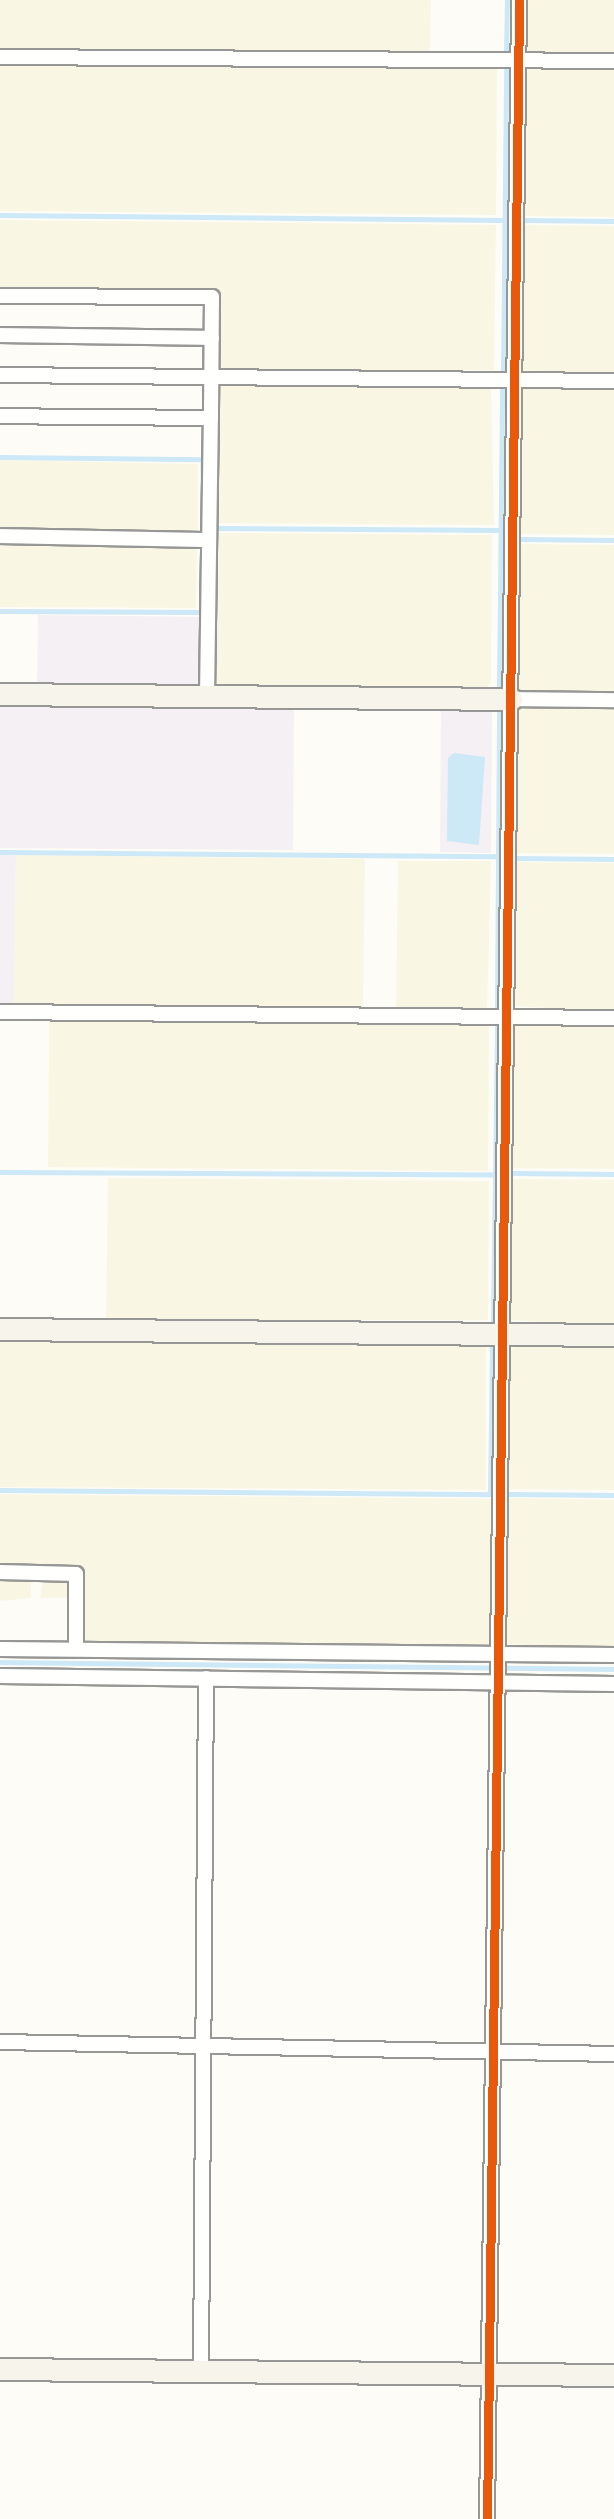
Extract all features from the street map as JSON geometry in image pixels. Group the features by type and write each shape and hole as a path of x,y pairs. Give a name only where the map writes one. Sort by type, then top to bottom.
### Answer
{"street":[{"path":"488,2519 519,0"},
{"path":"0,57 614,61"},
{"path":"0,296 212,298 207,696"},
{"path":"0,335 212,338"},
{"path":"0,375 614,381"},
{"path":"0,416 211,418"},
{"path":"0,536 209,540"},
{"path":"0,694 614,700"},
{"path":"0,1012 614,1018"},
{"path":"0,1329 614,1335"},
{"path":"0,1572 76,1574 76,1649"},
{"path":"0,1649 500,1656 614,1655"},
{"path":"0,1676 500,1680 614,1684"},
{"path":"201,2372 206,1678"},
{"path":"0,2042 494,2053 614,2053"},
{"path":"0,2369 614,2375"}],"shaded area":[{"path":"0,0 431,0 430,55 0,51"},
{"path":"524,0 614,0 614,56 528,55"},
{"path":"0,61 497,66 496,215 0,211"},
{"path":"532,66 614,67 614,217 522,216 524,74"},
{"path":"0,220 496,225 494,370 218,371 218,291 0,289"},
{"path":"522,225 614,226 614,375 520,370"},
{"path":"220,384 491,386 494,525 216,523"},
{"path":"526,387 614,388 614,535 519,534 520,392"},
{"path":"0,460 198,464 198,532 0,530"},
{"path":"216,533 492,535 491,683 486,689 213,686"},
{"path":"0,541 197,544 196,608 0,607"},
{"path":"519,544 614,545 614,692 522,691 517,686"},
{"path":"38,615 204,617 203,683 199,689 37,687"},
{"path":"0,702 294,705 293,850 0,848"},
{"path":"522,705 614,706 614,854 515,853 517,711"},
{"path":"441,707 492,707 491,853 440,852"},
{"path":"0,855 16,855 14,1006 0,1005"},
{"path":"16,855 365,859 363,1009 14,1006"},
{"path":"398,861 491,861 487,1013 396,1012"},
{"path":"516,862 614,863 614,1012 514,1006"},
{"path":"49,1017 489,1022 488,1171 48,1167"},
{"path":"519,1023 614,1024 614,1169 512,1168 513,1029"},
{"path":"108,1178 489,1181 488,1320 106,1320"},
{"path":"512,1179 614,1180 614,1326 510,1320"},
{"path":"0,1342 486,1344 486,1490 0,1487"},
{"path":"517,1345 614,1346 614,1490 508,1489 509,1352"},
{"path":"0,1494 494,1499 493,1645 86,1646 82,1567 0,1566"},
{"path":"508,1498 614,1500 614,1649 506,1644"},
{"path":"44,1576 68,1577 72,1598 40,1598"},
{"path":"0,1577 31,1578 31,1598 0,1601"}],"water":[{"path":"454,753 485,757 479,845 447,841 448,758"}],"waterway":[{"path":"506,55 507,0"},
{"path":"503,375 506,67"},
{"path":"0,215 504,220"},
{"path":"522,220 614,221"},
{"path":"499,689 502,386"},
{"path":"0,457 203,459 203,515"},
{"path":"217,528 501,530"},
{"path":"519,539 614,540"},
{"path":"0,611 201,612 202,548"},
{"path":"497,1010 499,710"},
{"path":"0,852 498,856"},
{"path":"515,858 614,859"},
{"path":"493,1321 497,1022"},
{"path":"0,1172 495,1175"},
{"path":"511,1173 614,1174"},
{"path":"490,1494 492,1346"},
{"path":"0,1490 496,1494"},
{"path":"508,1494 614,1495"},
{"path":"0,1662 614,1669"}],"cycle path":[{"path":"487,2519 519,0"}]}
